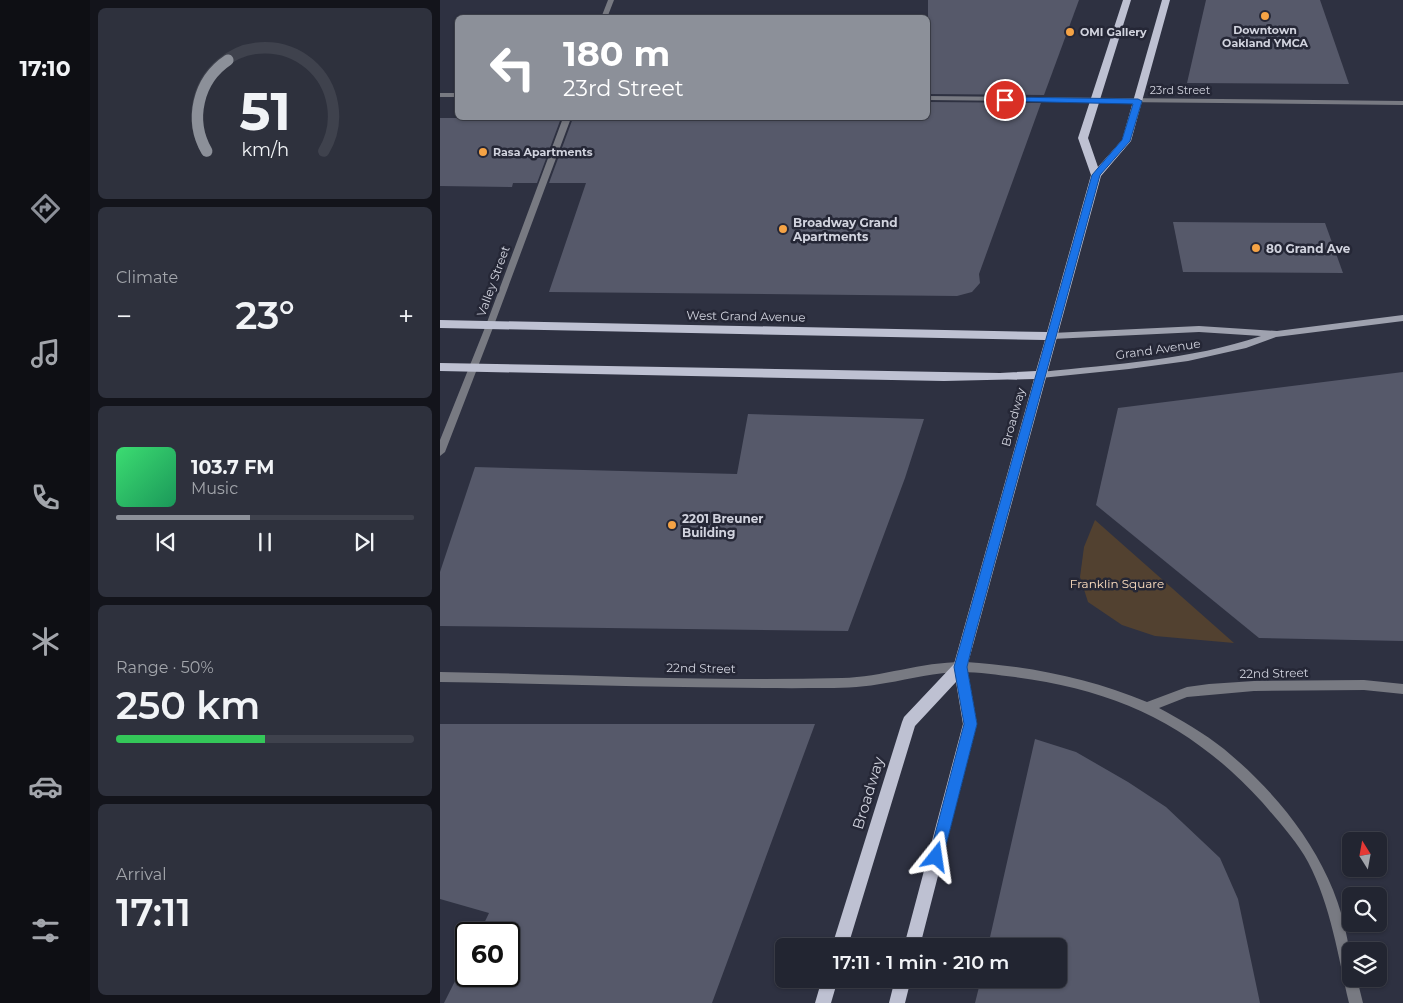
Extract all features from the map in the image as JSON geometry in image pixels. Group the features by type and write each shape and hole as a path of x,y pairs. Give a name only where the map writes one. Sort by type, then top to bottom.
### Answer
{"main road":[{"path":"1096,175 1083,138 1127,0"},
{"name":"Broadway","path":"914,938 970,724 960,667 1096,175 1126,141 1166,0"},
{"name":"Grand Avenue","path":"1052,336 1199,329 1277,334 1403,318"},
{"name":"West Grand Avenue","path":"440,324 1052,336"},
{"name":"Grand Avenue","path":"1041,375 1214,354 1245,346 1277,334"},
{"path":"440,367 1000,378 1041,375"},
{"name":"Broadway","path":"842,938 909,722 960,667"},
{"path":"823,1003 827,988"},
{"path":"897,1003 901,988"}],"street":[{"path":"605,15 611,0"},
{"path":"440,95 455,95"},
{"name":"23rd Street","path":"930,98 1403,103"},
{"name":"Valley Street","path":"440,452 490,325 566,120"},
{"name":"22nd Street","path":"440,677 844,684 960,667 1039,674 1086,684 1148,707 1199,737 1233,763 1263,793 1298,836 1312,857 1326,889 1356,1003"},
{"name":"22nd Street","path":"1148,707 1187,692 1209,689 1254,686 1364,685 1403,688"}],"green space":[{"name":"Franklin Square","path":"1095,520 1234,643 1155,636 1122,625 1088,602 1080,577 1084,547"}],"building":[{"path":"928,0 1079,0 1044,95 930,94 930,15 928,15"},
{"path":"1206,0 1320,0 1349,84 1187,83"},
{"name":"Broadway Grand Apartments","path":"930,102 1041,103 979,274 980,283 972,292 957,296 549,292 586,183 549,183 572,120 930,120"},
{"name":"Rasa Apartments","path":"440,118 455,118 455,120 560,120 537,183 513,183 512,187 440,186"},
{"name":"80 Grand Ave","path":"1173,222 1325,223 1343,273 1183,272"},
{"path":"1403,372 1403,641 1259,638 1096,505 1118,408"},
{"name":"2201 Breuner Building","path":"748,414 924,419 905,478 848,631 440,626 440,572 475,467 737,474"},
{"path":"440,724 815,724 712,1003 444,1003 455,981 455,987 520,987 520,922 485,922 489,913 440,899"},
{"path":"1035,739 1076,752 1128,782 1166,807 1220,858 1238,899 1260,1003 975,1003 979,988 1067,988 1067,938 990,938"}],"place":[{"name":"Downtown Oakland YMCA","path":"1265,16"},
{"name":"OMI Gallery","path":"1070,32"},
{"name":"Rasa Apartments","path":"483,152"},
{"name":"Broadway Grand Apartments","path":"783,229"},
{"name":"80 Grand Ave","path":"1256,248"},
{"name":"2201 Breuner Building","path":"672,525"}],"route":[{"path":"936,857 970,724 960,667 1096,175 1126,141 1138,101 1005,100"}]}
